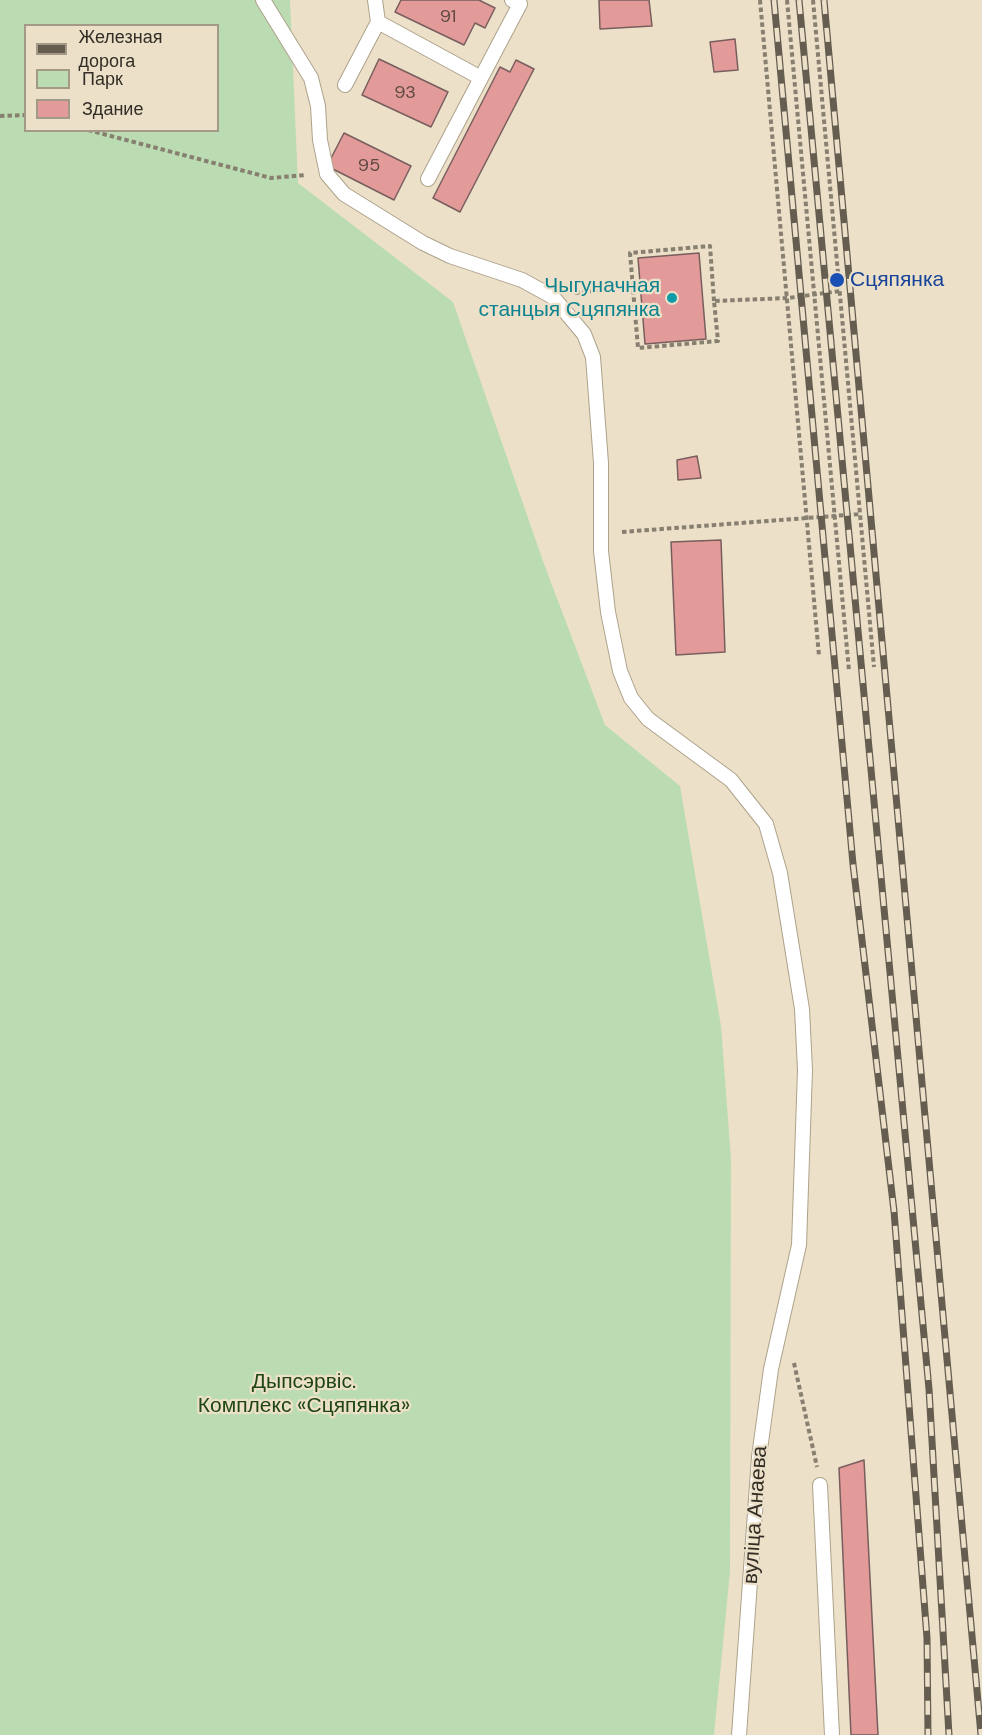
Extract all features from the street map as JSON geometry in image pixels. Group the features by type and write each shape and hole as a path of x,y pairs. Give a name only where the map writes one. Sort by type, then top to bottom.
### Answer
{"lane":[{"path":"263,0 311,78 318,106 320,140 327,174 344,194 423,243 450,256 522,280 554,297"},
{"path":"345,85 378,22 375,0"},
{"path":"428,179 520,4 512,0"},
{"path":"378,22 481,78"},
{"name":"вуліца Анаева","path":"554,297 584,333 593,357 601,463 601,534 608,612 620,671 632,698 648,719 731,780 766,824 780,873 797,962 805,1070 799,1245 771,1369 759,1457 739,1735"},
{"path":"820,1485 832,1735"}],"path":[{"path":"760,0 819,656"},
{"path":"787,0 837,516 849,671"},
{"path":"813,0 874,667"},
{"path":"0,116 24,115"},
{"path":"96,132 271,178 327,174"},
{"path":"710,246 714,301 718,341 638,348 630,253 710,246"},
{"path":"554,297 589,290 633,286"},
{"path":"714,301 788,298 840,291"},
{"path":"601,534 860,514"},
{"path":"794,1360 820,1485"}],"green space":[{"name":"Дыпсэрвіс. Комплекс «Сцяпянка»","path":"0,0 290,0 298,183 453,302 544,564 605,725 680,786 721,1026 731,1159 730,1572 714,1735 0,1735"}],"building":[{"path":"401,0 479,0 495,8 485,28 475,23 464,45 395,12"},
{"path":"599,0 649,0 652,26 600,29"},
{"path":"735,39 738,70 714,72 710,42"},
{"path":"379,59 448,92 431,127 362,95"},
{"path":"516,60 534,69 460,212 433,198 500,67 510,72"},
{"path":"344,133 411,166 394,200 327,166"},
{"name":"Чыгуначная станцыя Сцяпянка","path":"699,253 706,339 645,344 638,258"},
{"path":"697,456 701,478 678,480 677,460"},
{"path":"721,540 725,652 676,655 671,542"},
{"path":"864,1460 878,1735 851,1735 839,1468"}],"railway":[{"path":"774,0 853,864 894,1211 927,1638 928,1735"},
{"path":"799,0 929,1389 949,1735"},
{"path":"824,0 981,1735"}],"place":[{"name":"Сцяпянка","path":"837,280"},
{"name":"Чыгуначная станцыя Сцяпянка","path":"672,298"}]}
